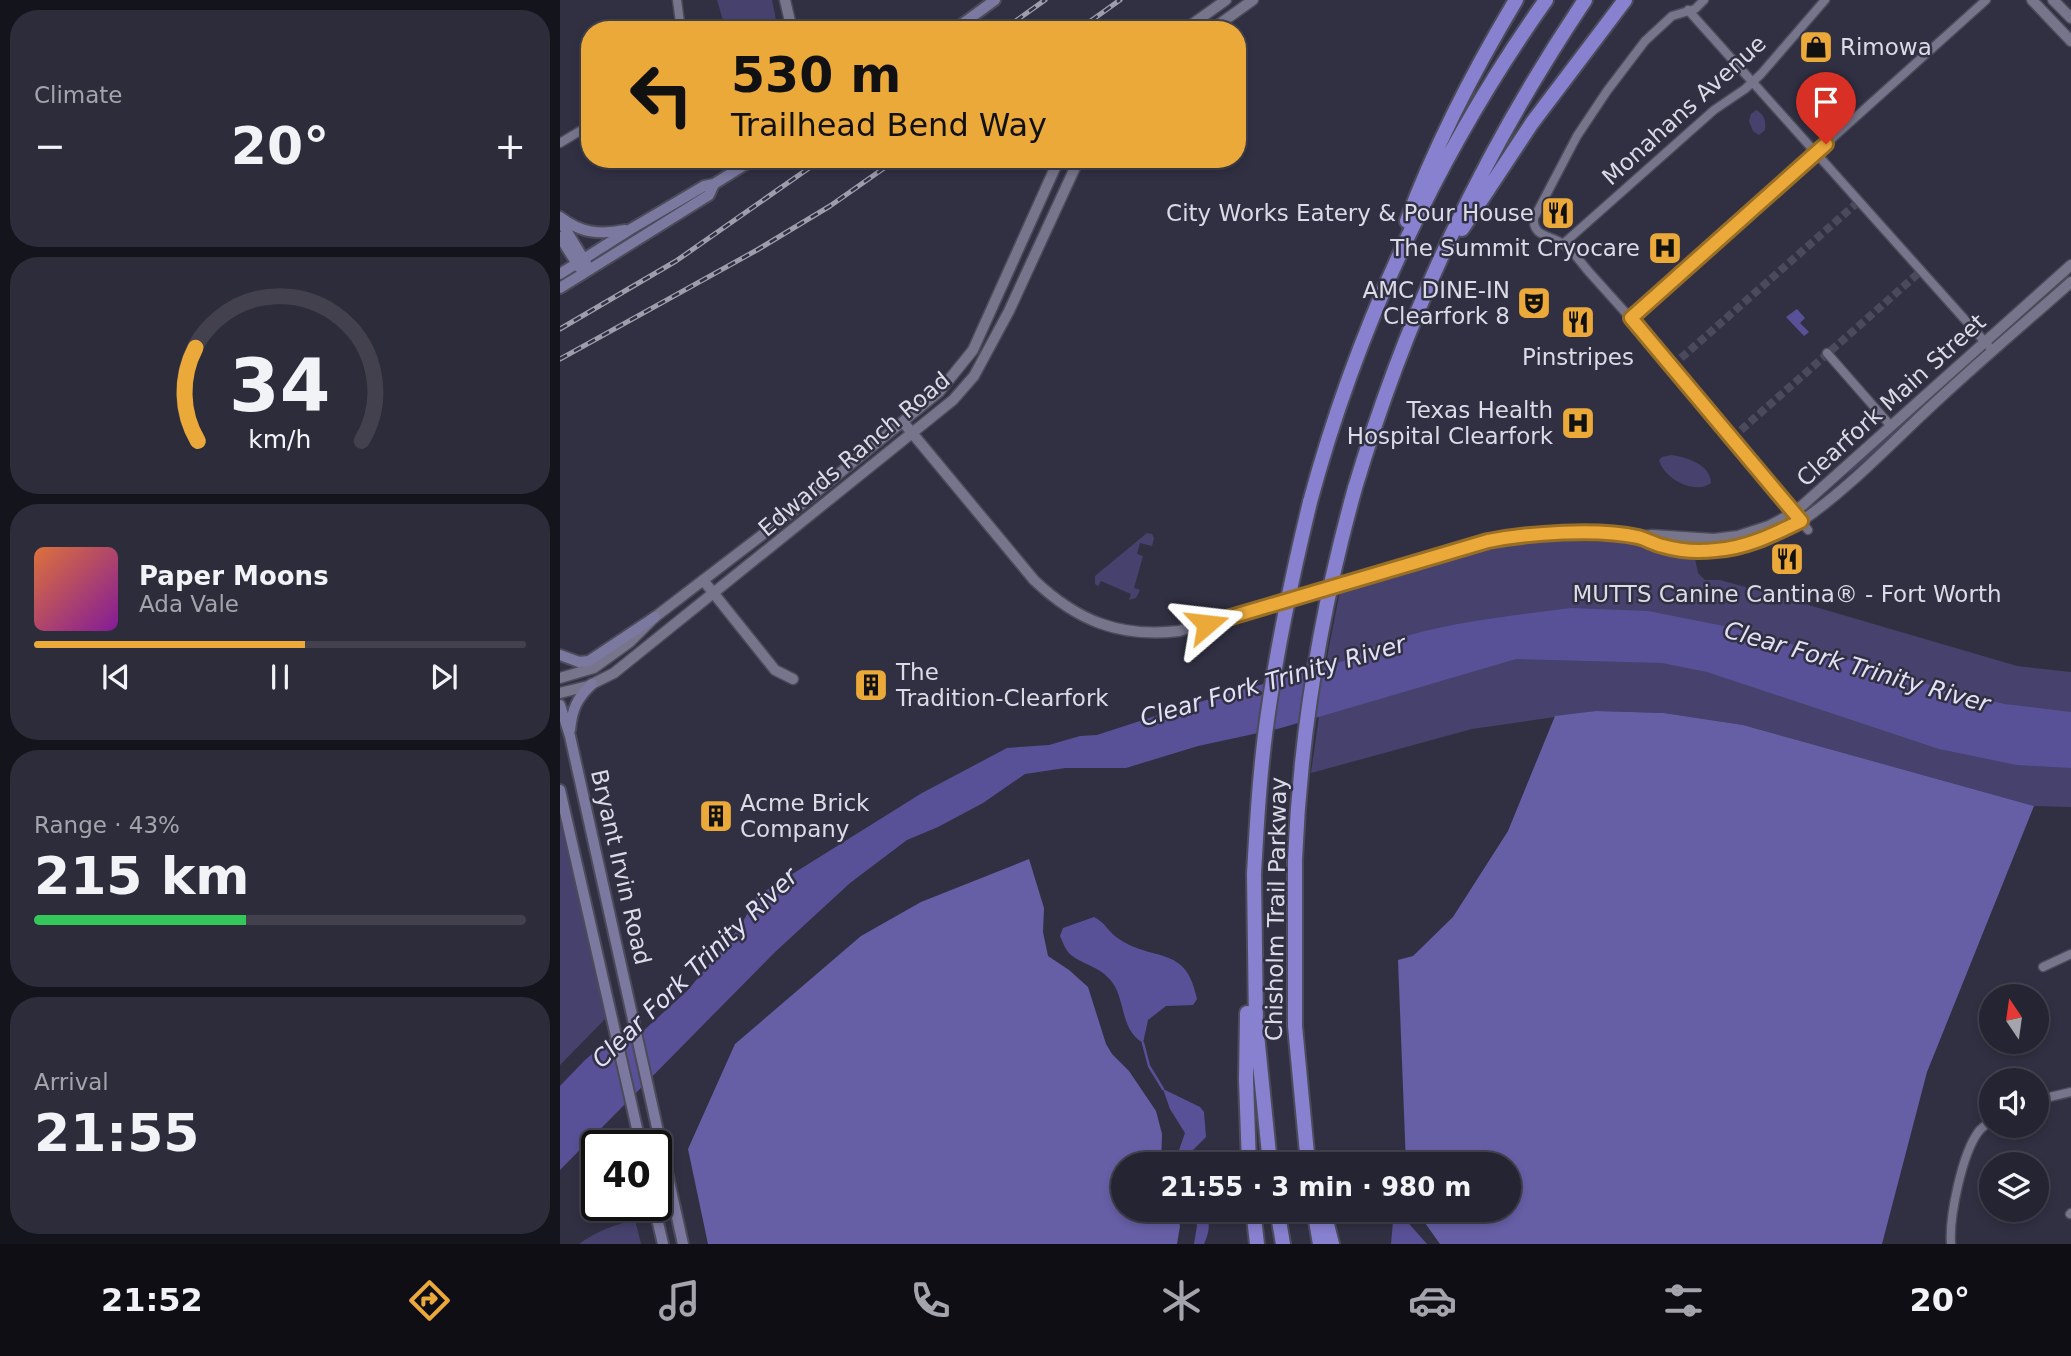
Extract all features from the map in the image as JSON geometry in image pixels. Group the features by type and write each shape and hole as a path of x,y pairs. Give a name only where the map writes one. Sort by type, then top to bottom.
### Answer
{"highway":[{"path":"1363,339 1431,164 1475,74 1516,0"},
{"name":"Chisholm Trail Parkway","path":"1269,1152 1259,1070 1254,874 1269,705 1282,624 1310,502 1337,410 1363,339 1440,173 1492,82 1546,0"},
{"name":"Chisholm Trail Parkway","path":"1308,1152 1295,1026 1295,860 1300,769 1311,681 1331,579 1381,404 1428,284 1470,194 1498,142 1558,40 1585,0"},
{"path":"1428,284 1514,148 1625,0"},
{"path":"1249,1152 1247,1016 1254,956"},
{"path":"1254,1222 1257,1244"},
{"path":"1279,1222 1283,1244"},
{"path":"1316,1222 1320,1244"},
{"path":"1327,1222 1332,1244"}],"main road":[{"path":"965,21 991,1"},
{"path":"560,288 583,266 631,229 740,168"},
{"path":"560,274 583,266 709,195 714,184"},
{"path":"560,219 592,233 631,229"},
{"path":"560,219 583,266"},
{"path":"560,237 583,266"},
{"path":"560,655 579,662 589,661 655,617"},
{"path":"570,736 571,714 577,698 592,684"},
{"name":"Bryant Irvin Road","path":"560,705 570,736 683,1244"},
{"name":"Bryant Irvin Road","path":"560,790 638,1130"},
{"path":"658,1221 663,1244"}],"street":[{"path":"677,0 680,21"},
{"path":"785,0 790,21"},
{"path":"1197,21 1226,0"},
{"path":"1224,21 1253,0"},
{"path":"1704,0 1695,9 1672,16 1645,41 1577,136 1534,218 1533,225 1539,233 1563,244 1631,318 1808,530"},
{"name":"Monahans Avenue","path":"1563,244 1714,110 1752,82 1825,0"},
{"path":"1631,318 1986,0"},
{"path":"2032,0 2071,41"},
{"path":"2053,0 2071,19"},
{"path":"1689,10 1989,347"},
{"path":"560,143 581,130"},
{"name":"Edwards Ranch Road","path":"560,678 594,668 630,642 655,617 799,506 939,392 973,350 1055,168"},
{"name":"Edwards Ranch Road","path":"560,693 592,684 614,673 954,400 974,376 1001,325 1075,168"},
{"name":"Clearfork Main Street","path":"903,422 1026,571 1055,600 1110,628 1153,634 1189,628 1488,541 1518,535 1599,534 1639,537 1684,550 1720,550 1769,537 1862,470 2071,265"},
{"name":"Clearfork Main Street","path":"1798,516 1890,425 2071,282"},
{"path":"987,319 1001,325"},
{"path":"1828,354 1890,425"},
{"path":"775,546 797,517 799,506"},
{"path":"703,580 775,670 793,679"},
{"path":"2043,967 2071,954"},
{"path":"2049,1097 2071,1092"},
{"path":"1951,1244 1951,1220 1967,1152 1979,1131"}],"shaded area":[{"path":"717,0 772,0 776,21 723,21"},
{"path":"1756,110 1765,121 1765,130 1759,135 1753,131 1749,121"},
{"path":"1979,353 1940,388 1915,417 1810,508 1847,475 1873,445"},
{"path":"1671,455 1691,460 1703,467 1711,483 1697,487 1673,479 1659,460"},
{"path":"1147,533 1154,538 1152,546 1140,543 1137,554 1143,556 1134,588 1140,590 1136,598 1129,600 1131,594 1101,581 1098,586 1095,584 1095,576"},
{"path":"1543,540 1638,543 1667,551 1694,554 1698,573 1705,580 1720,580 2017,666 2071,672 2071,807 2034,806 1743,725 1664,713 1596,711 1472,729 1311,773 1328,652 1340,591 1506,543"},
{"path":"1596,711 1664,713 1743,725 2034,806 1927,1072 1882,1244 1440,1244 1424,1222 1521,1222 1521,1152 1406,1152 1398,960 1413,956 1453,917 1508,831 1555,716"},
{"path":"560,821 606,1018 560,1065"},
{"path":"1029,859 1044,908 1043,932 1048,956 1088,987 1106,1044 1129,1071 1156,1111 1162,1134 1161,1152 1111,1152 1111,1222 1179,1222 1177,1244 708,1244 688,1149 735,1044 861,936 921,902"},
{"path":"635,1221 641,1244 579,1244 592,1235"}],"water":[{"path":"1797,309 1805,318 1800,323 1809,332 1804,336 1786,317"},
{"name":"Clear Fork Trinity River","path":"1571,608 1648,611 1729,627 1868,665 1945,690 2004,704 2071,712 2071,768 2017,765 1939,749 1707,672 1662,663 1516,659 1281,728 1198,746 1126,768 1065,768 1025,774 983,803 907,840 850,883 774,953 599,1130 581,1130 581,1149 560,1170 560,1086 611,1038 641,1033 688,990 740,927 757,896 922,793 1007,748 1049,745 1080,736 1097,735 1189,705 1344,661 1397,639 1483,620"},
{"path":"1094,917 1116,937 1132,946 1177,962 1192,982 1197,999 1193,1005 1166,1006 1148,1020 1143,1043 1130,1030 1112,982 1103,973 1071,955 1060,936 1063,928"},
{"path":"1163,1089 1200,1107 1204,1112 1206,1137 1191,1152 1178,1152 1185,1133 1170,1109"},
{"path":"1196,1222 1208,1222 1204,1244 1194,1244"},
{"path":"1393,1222 1408,1222 1427,1244 1391,1244"}],"waterway":[{"path":"1143,1043 1149,1066 1163,1089"}],"tunnel":[{"path":"1672,366 1858,202"},
{"path":"1732,438 1921,271"}],"railway":[{"path":"1016,21 1045,0"},
{"path":"1091,21 1120,0"},
{"path":"560,329 676,261 809,168"},
{"path":"560,359 757,250 830,206 884,168"}],"place":[{"name":"Rimowa","path":"1816,47"},
{"name":"City Works Eatery & Pour House","path":"1558,213"},
{"name":"The Summit Cryocare","path":"1665,248"},
{"name":"AMC DINE-IN Clearfork 8","path":"1534,303"},
{"name":"Pinstripes","path":"1578,322"},
{"name":"Texas Health Hospital Clearfork","path":"1578,423"},
{"name":"MUTTS Canine Cantina® - Fort Worth","path":"1787,559"},
{"name":"The Tradition-Clearfork","path":"871,685"},
{"name":"Acme Brick Company","path":"716,816"}],"route":[{"path":"1207,624 1488,541 1518,535 1599,534 1639,537 1663,546 1702,551 1742,546 1769,537 1801,521 1631,318 1826,144"}]}
